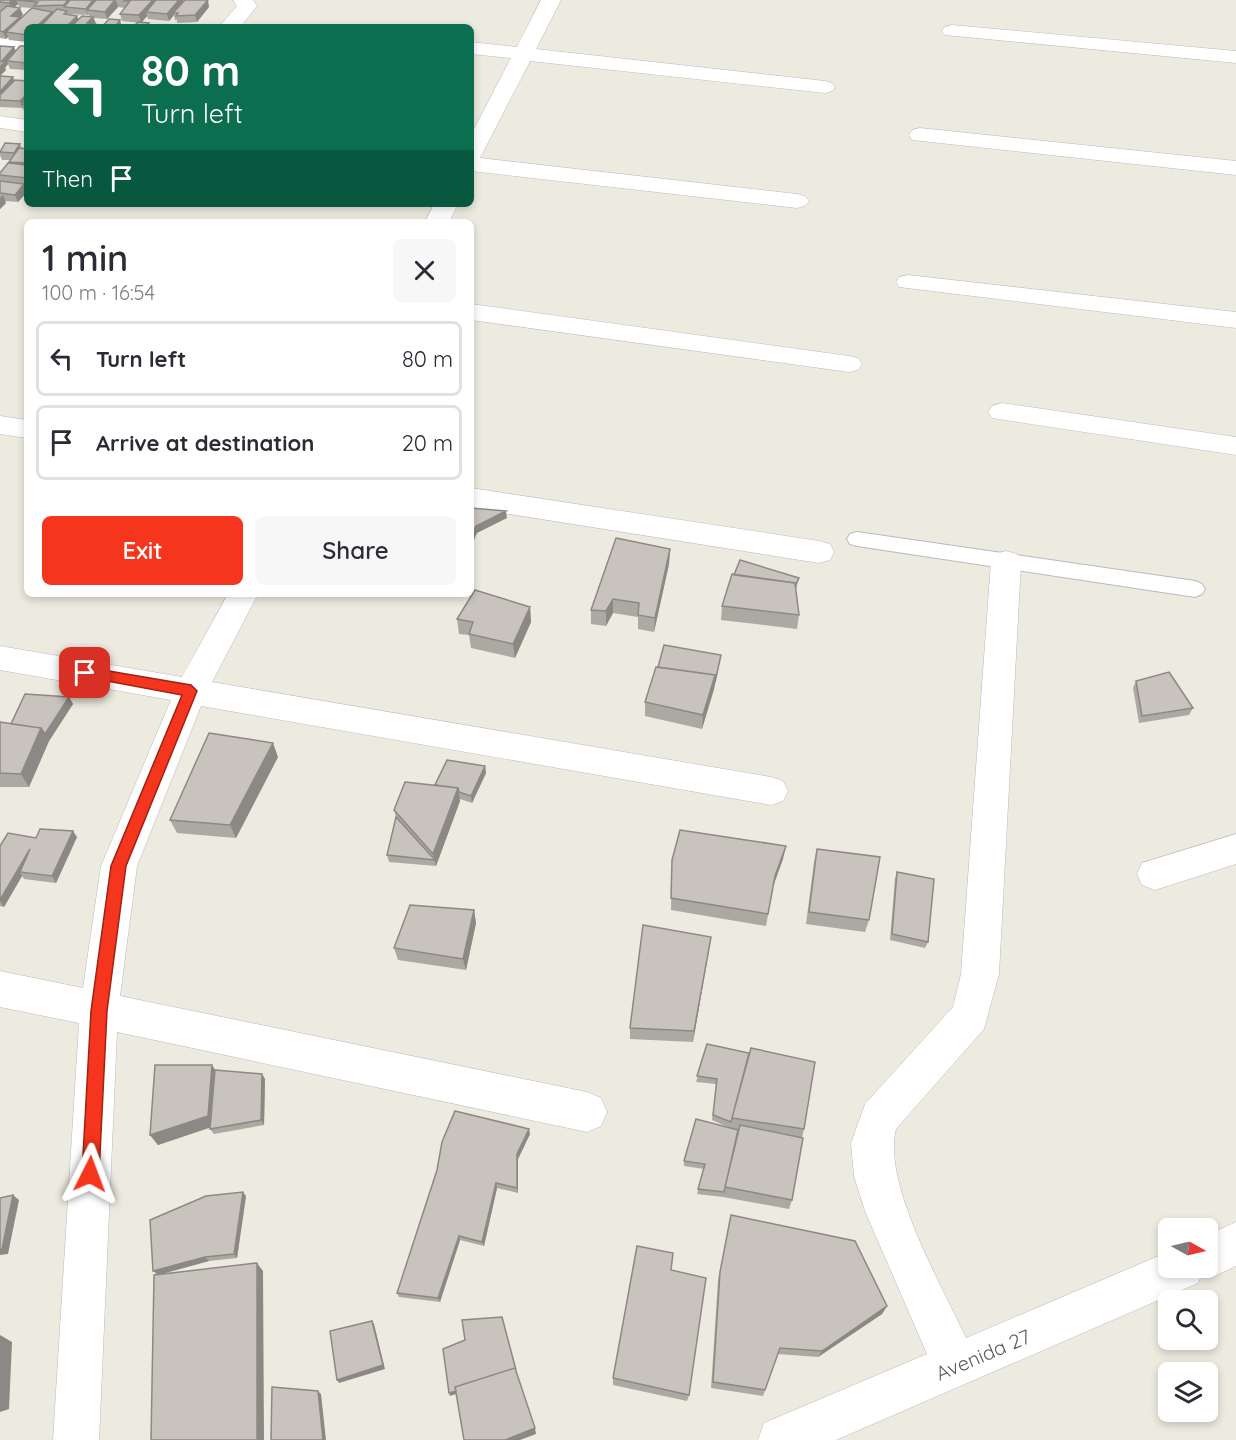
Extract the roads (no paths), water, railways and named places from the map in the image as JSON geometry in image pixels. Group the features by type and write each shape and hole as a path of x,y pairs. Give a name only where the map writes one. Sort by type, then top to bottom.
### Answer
{"street":[{"path":"232,24 247,6 243,0"},
{"path":"474,150 551,0"},
{"path":"952,31 1236,57"},
{"path":"0,43 24,47"},
{"path":"474,48 825,87"},
{"path":"920,135 1236,168"},
{"path":"474,164 797,201"},
{"path":"908,282 1236,320"},
{"path":"474,312 849,364"},
{"path":"1002,412 1236,446"},
{"path":"0,425 24,429"},
{"path":"474,498 819,552"},
{"path":"956,1367 886,1210 875,1176 872,1143 879,1118 970,1016 980,974 1006,562"},
{"path":"76,1440 99,1011 118,866 191,691 241,597"},
{"path":"0,658 771,791"},
{"path":"1155,874 1236,849"},
{"path":"0,989 587,1112"},
{"path":"1218,1252 1236,1244"},
{"name":"Avenida 27","path":"781,1440 1160,1278"}],"lane":[{"path":"857,539 1196,589"}]}
